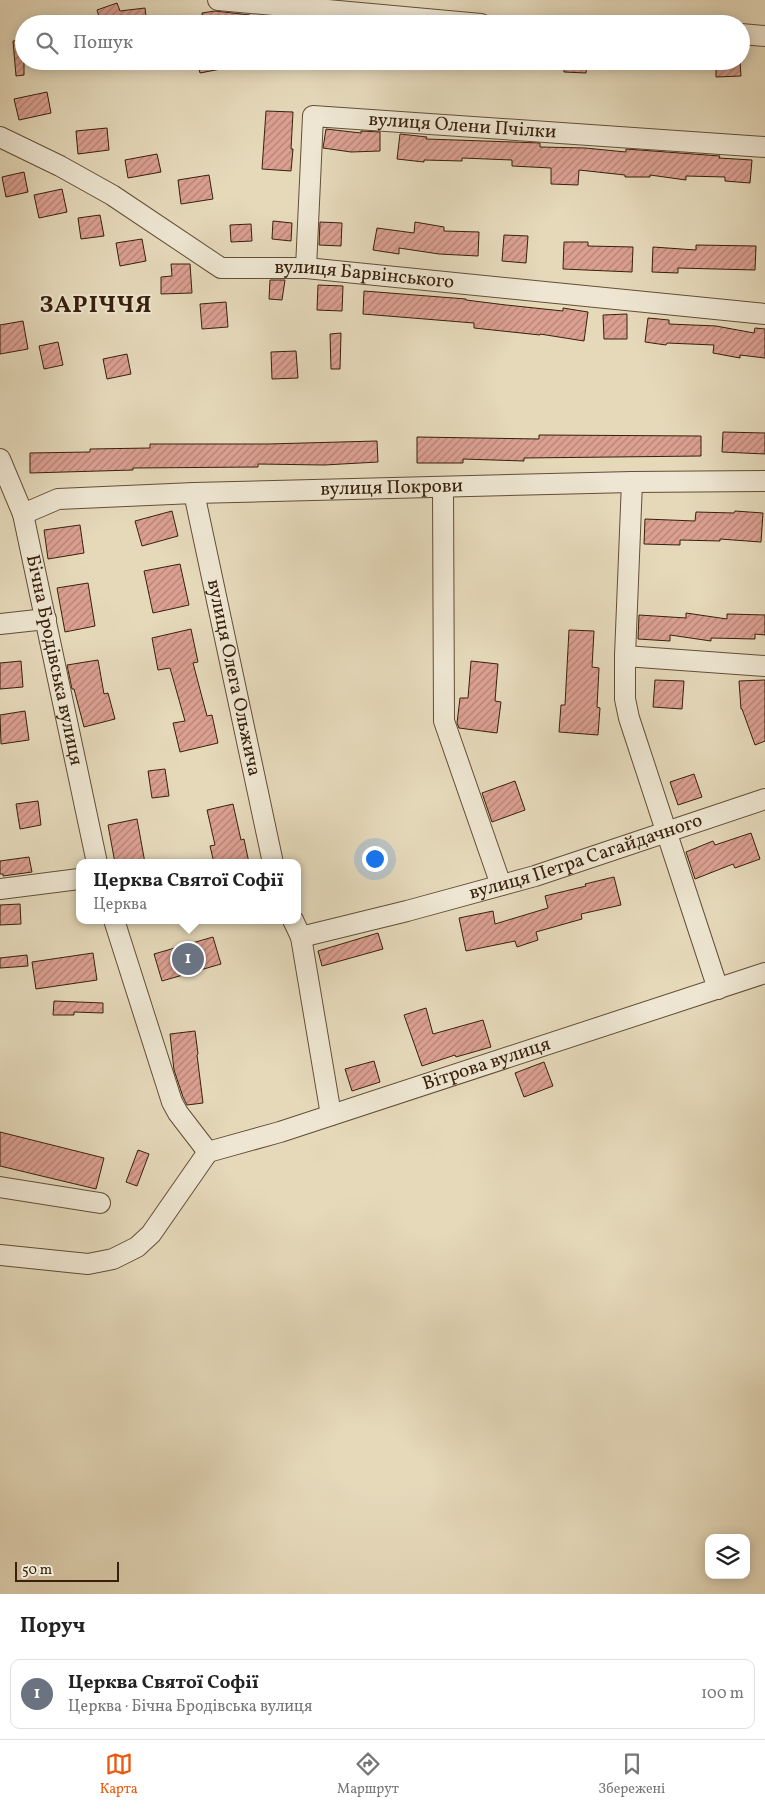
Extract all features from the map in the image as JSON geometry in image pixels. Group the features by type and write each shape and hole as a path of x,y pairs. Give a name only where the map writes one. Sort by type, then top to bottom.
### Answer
{"street":[{"path":"218,0 382,15"},
{"path":"750,35 765,36"},
{"name":"вулиця Олени Пчілки","path":"306,268 313,116 765,147"},
{"name":"вулиця Барвінського","path":"0,137 60,166 112,195 222,268 306,268 765,314"},
{"name":"Бічна Бродівська вулиця","path":"0,459 23,514 96,859"},
{"name":"вулиця Покрови","path":"23,514 58,499 194,493 632,482 765,481"},
{"path":"632,482 625,699 629,718 718,989"},
{"path":"443,487 444,721 501,885"},
{"name":"вулиця Олега Ольжича","path":"194,493 272,859"},
{"path":"0,624 46,619"},
{"path":"625,656 765,666"},
{"name":"вулиця Петра Сагайдачного","path":"297,928 407,911 535,876 765,799"},
{"path":"0,889 76,879"},
{"path":"0,1255 88,1264 113,1259 137,1247 151,1234 208,1152 178,1113 172,1102 115,924"},
{"path":"297,928 331,1115"},
{"name":"Вітрова вулиця","path":"208,1152 280,1132 765,973"},
{"path":"0,1187 100,1203"}],"building":[{"path":"117,3 120,11 145,8 146,15 98,15 97,10"},
{"path":"215,11 250,15 202,15 202,13"},
{"path":"13,41 15,41 15,64"},
{"path":"15,70 24,70 24,75 16,76"},
{"path":"199,70 216,70 200,73"},
{"path":"564,70 586,70 586,73 564,72"},
{"path":"716,70 741,70 741,76 716,77"},
{"path":"47,92 51,113 19,120 14,99"},
{"path":"266,111 293,112 291,171 262,169"},
{"path":"107,128 109,150 78,154 76,131"},
{"path":"326,129 361,133 361,131 380,132 380,151 351,152 323,148"},
{"path":"400,134 427,137 426,139 540,143 540,147 585,148 626,152 626,149 752,160 750,183 725,181 725,177 686,176 686,180 650,175 650,177 625,177 625,175 579,170 578,185 551,184 551,168 512,166 512,160 462,158 462,161 424,160 424,162 397,159"},
{"path":"157,154 161,172 128,178 125,160"},
{"path":"24,172 28,192 6,197 2,177"},
{"path":"209,175 213,199 181,204 178,180"},
{"path":"62,189 67,212 39,218 34,195"},
{"path":"100,215 104,236 81,239 78,218"},
{"path":"273,221 292,223 291,241 272,239"},
{"path":"320,222 342,223 341,246 319,245"},
{"path":"415,222 444,227 444,231 479,232 478,256 439,254 399,248 399,254 373,250 377,228 414,233"},
{"path":"251,224 252,241 231,242 230,225"},
{"path":"504,235 528,236 526,263 502,261"},
{"path":"142,239 146,261 120,266 116,243"},
{"path":"564,242 588,242 588,246 633,247 632,272 563,269"},
{"path":"696,245 756,246 755,270 678,268 678,273 652,272 653,247 696,250"},
{"path":"171,264 190,264 192,293 161,294 161,277 172,276"},
{"path":"270,280 285,280 282,300 269,299"},
{"path":"318,285 343,286 342,311 317,310"},
{"path":"364,291 466,299 563,311 563,308 588,312 584,341 540,334 474,328 474,323 363,314"},
{"path":"226,302 228,327 202,329 200,304"},
{"path":"627,314 627,339 604,339 603,315"},
{"path":"648,318 669,320 669,324 716,326 754,333 755,328 765,329 765,358 740,355 740,358 713,353 714,345 667,343 666,345 645,342"},
{"path":"23,321 28,349 0,354 0,325"},
{"path":"341,333 340,369 331,369 330,334"},
{"path":"58,342 63,365 44,369 39,346"},
{"path":"296,351 298,378 272,379 271,352"},
{"path":"127,354 131,374 107,379 103,359"},
{"path":"723,432 765,433 765,454 722,452"},
{"path":"539,435 701,436 701,456 524,458 524,461 463,459 463,463 417,463 417,437 539,439"},
{"path":"377,441 378,462 324,465 258,464 258,467 133,468 133,470 30,473 30,453 150,448 150,444 268,444"},
{"path":"172,511 178,536 142,546 135,521"},
{"path":"735,511 763,513 761,542 720,539 720,541 680,540 680,545 644,544 645,519 695,521 696,512 734,513"},
{"path":"80,525 84,553 48,559 44,530"},
{"path":"180,564 189,605 153,613 144,571"},
{"path":"88,583 95,626 65,632 57,588"},
{"path":"686,613 727,619 727,614 765,615 765,635 755,634 755,639 711,638 711,641 670,635 670,641 638,639 639,615 686,618"},
{"path":"191,629 198,662 193,663 207,716 212,715 218,743 180,752 173,723 185,721 170,668 158,670 152,638"},
{"path":"569,630 594,631 592,667 599,668 597,707 600,708 598,735 559,732 561,705 565,705"},
{"path":"98,660 104,694 108,693 115,719 84,727 74,689 72,689 67,665"},
{"path":"21,661 23,687 0,689 0,663"},
{"path":"471,661 498,664 495,701 501,702 497,733 459,728 457,723 460,698 468,698"},
{"path":"655,680 684,681 682,709 653,707"},
{"path":"765,680 765,741 755,745 741,709 739,681"},
{"path":"25,711 29,740 1,744 0,715"},
{"path":"165,769 169,796 152,798 148,771"},
{"path":"694,774 702,797 678,805 670,782"},
{"path":"515,781 525,810 492,822 482,793"},
{"path":"38,801 41,825 20,829 16,804"},
{"path":"233,804 241,840 244,839 248,859 213,859 210,846 215,845 207,810"},
{"path":"137,819 144,859 114,859 108,825"},
{"path":"751,833 760,859 735,868 733,864 695,879 686,852 713,841 715,845"},
{"path":"29,857 32,872 3,876 3,874 0,874 0,861"},
{"path":"614,877 621,905 581,914 582,919 536,932 538,940 517,947 515,941 466,951 459,918 493,911 495,924 548,908 545,896"},
{"path":"20,904 21,924 0,925 0,905"},
{"path":"378,933 383,949 322,966 318,951"},
{"path":"213,937 221,964 162,981 154,954"},
{"path":"93,953 97,980 36,989 32,962"},
{"path":"27,955 28,966 0,968 0,958"},
{"path":"54,1001 103,1003 103,1013 74,1012 74,1015 53,1015"},
{"path":"426,1008 433,1034 483,1020 491,1047 456,1057 455,1055 422,1066 404,1015"},
{"path":"195,1031 203,1103 187,1105 174,1070 170,1034"},
{"path":"374,1061 380,1082 352,1091 345,1069"},
{"path":"544,1062 553,1086 524,1097 515,1073"},
{"path":"0,1132 104,1158 96,1189 0,1166"},
{"path":"138,1150 149,1154 137,1186 126,1182"}],"place":[{"name":"Церква Святої Софії","path":"188,959"}],"district":[{"name":"ЗАРІЧЧЯ","path":"96,306"}]}
